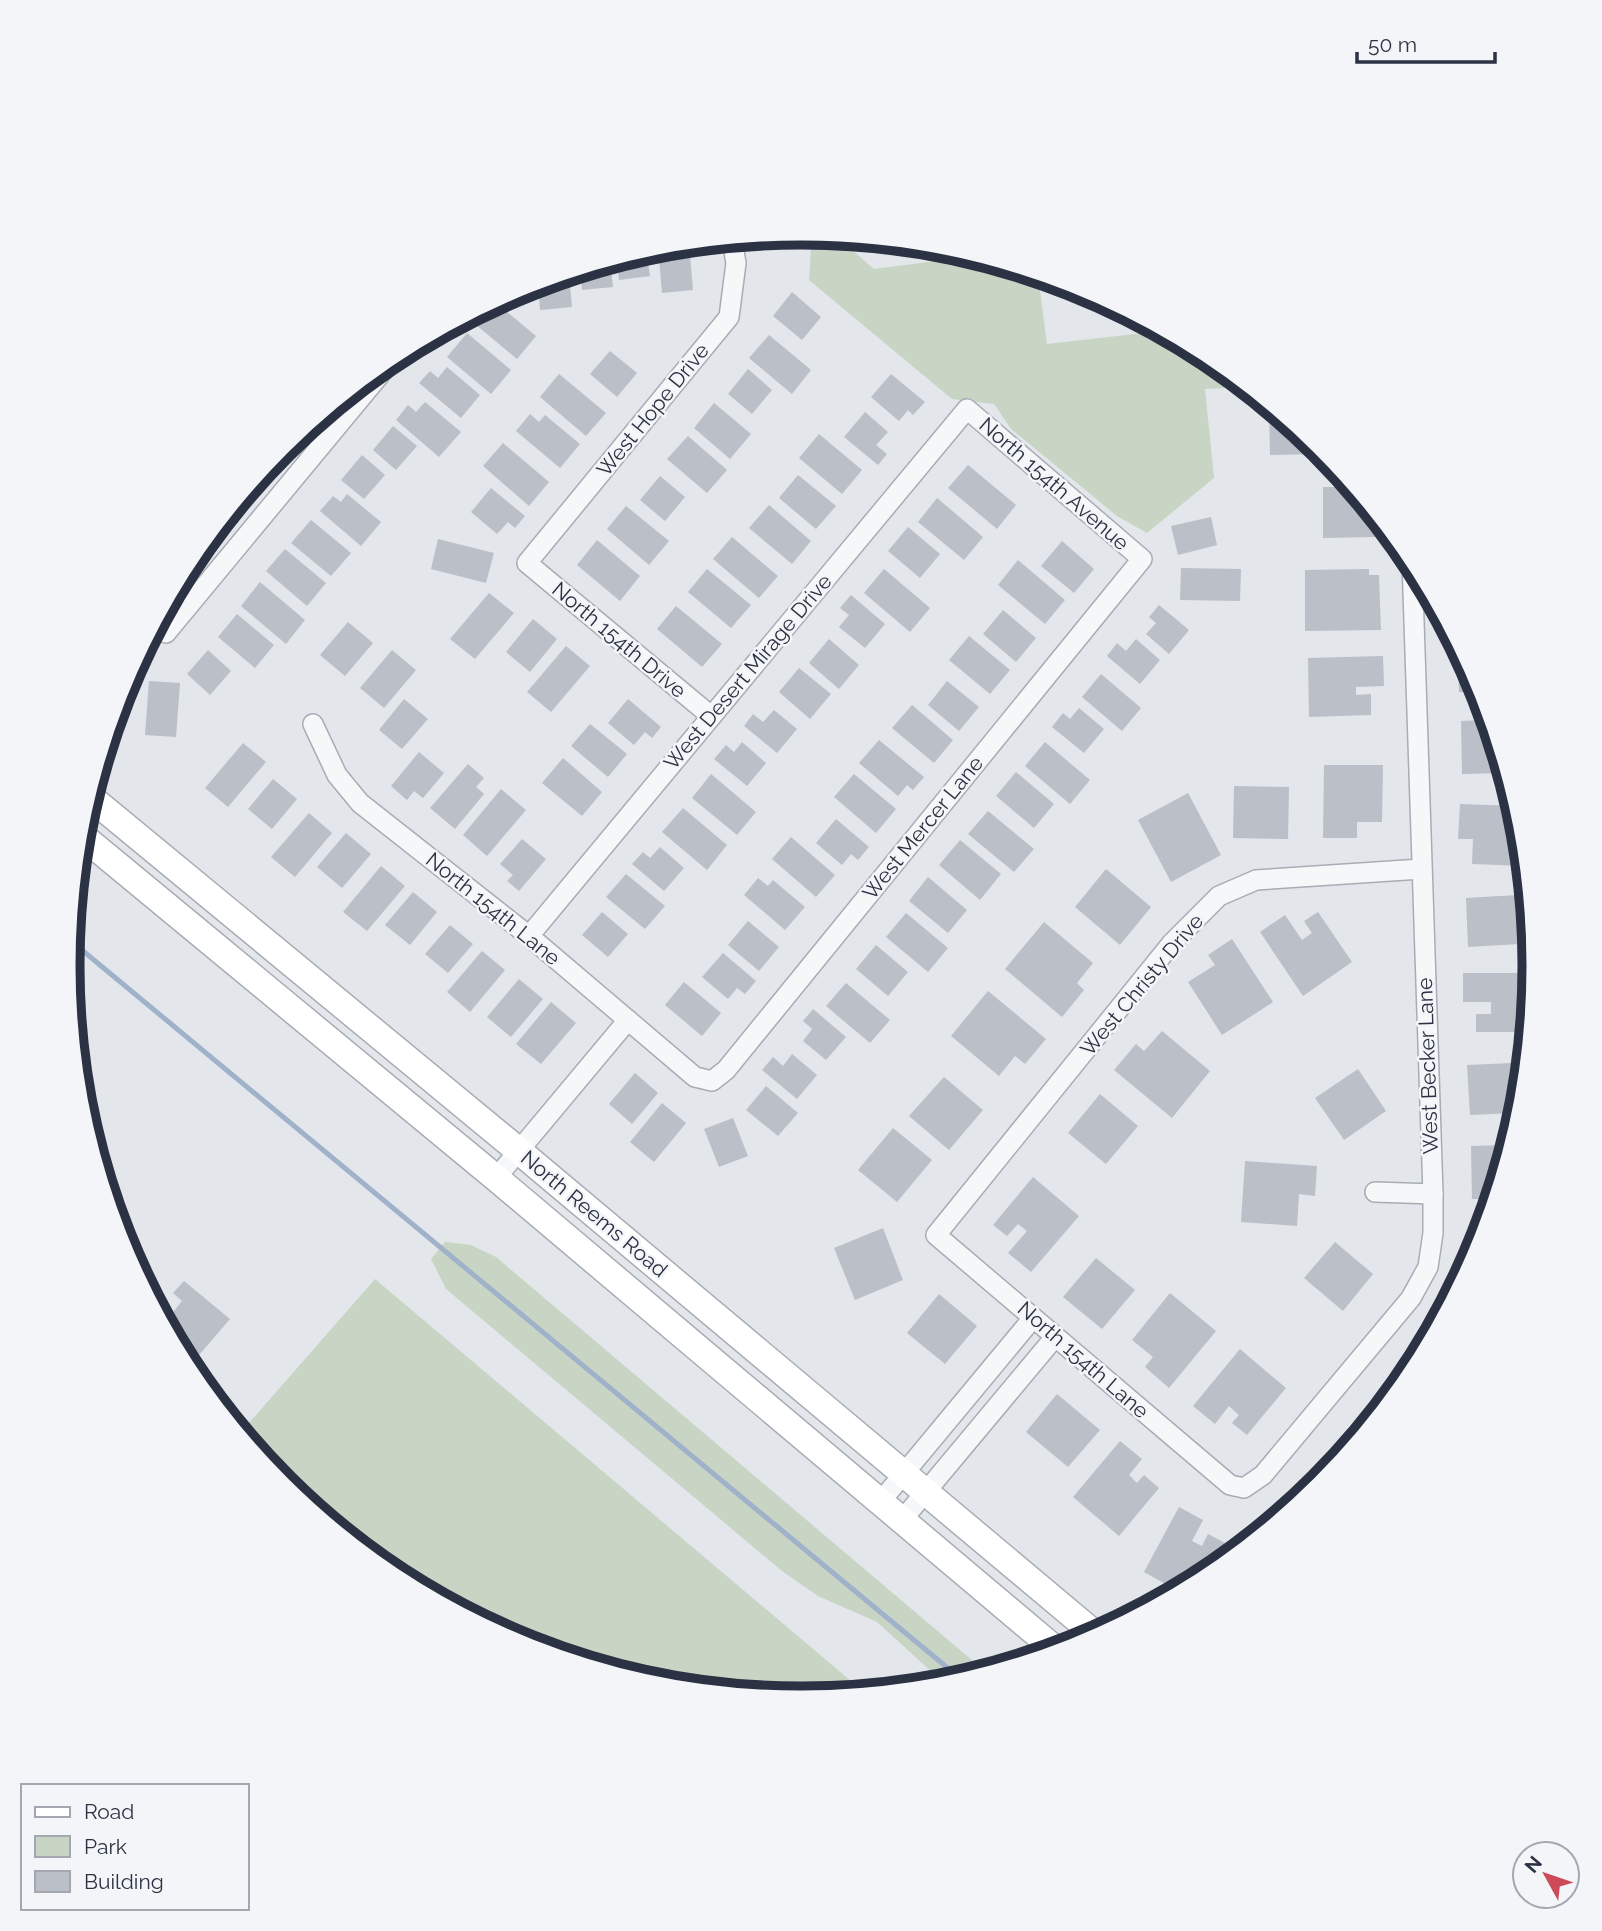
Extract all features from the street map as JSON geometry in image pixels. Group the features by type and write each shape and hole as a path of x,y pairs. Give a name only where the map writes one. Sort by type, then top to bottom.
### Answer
{"main road":[{"name":"North Reems Road","path":"99,804 519,1151 1086,1627"},
{"name":"North Reems Road","path":"91,843 496,1178 1047,1642"}],"street":[{"name":"West Hope Drive","path":"527,564 729,317 736,263 734,249"},
{"path":"170,619 364,393"},
{"name":"North 154th Avenue","path":"967,409 1142,559"},
{"name":"West Desert Mirage Drive","path":"529,936 967,409"},
{"name":"West Mercer Lane","path":"695,1077 712,1081 726,1070 1142,559"},
{"name":"North 154th Drive","path":"527,564 711,716"},
{"name":"West Becker Lane","path":"1230,1485 1244,1488 1264,1475 1411,1298 1428,1267 1433,1233 1433,1194 1413,585"},
{"name":"North 154th Lane","path":"313,724 337,775 360,803 529,936 695,1077"},
{"name":"West Christy Drive","path":"936,1235 1172,943 1219,896 1256,880 1421,869"},
{"path":"496,1178 628,1020"},
{"path":"1375,1192 1433,1194"},
{"name":"North 154th Lane","path":"936,1235 1230,1485"},
{"path":"881,1501 1034,1318"},
{"path":"903,1519 1055,1337"},
{"path":"967,1398 989,1416"}],"green space":[{"path":"811,245 852,247 874,269 945,260 1039,285 1047,344 1145,333 1201,366 1231,388 1205,389 1214,478 1147,533 1117,516 1011,429 994,404 952,399 809,280"},
{"path":"445,1242 471,1245 496,1257 976,1664 933,1673 877,1622 818,1596 782,1571 446,1289 431,1259"},
{"path":"375,1279 854,1683 801,1686 707,1680 615,1661 569,1648 525,1631 482,1612 441,1589 362,1537 292,1475 247,1426"}],"building":[{"path":"690,254 693,290 662,293 659,259"},
{"path":"648,262 650,276 619,280 618,269"},
{"path":"611,271 613,287 582,290 581,280"},
{"path":"570,283 572,307 540,310 539,295"},
{"path":"792,292 821,317 802,340 773,316"},
{"path":"504,309 536,336 517,359 475,324"},
{"path":"467,333 511,370 491,394 447,357"},
{"path":"769,335 811,370 792,394 749,358"},
{"path":"610,351 637,373 617,397 590,374"},
{"path":"447,367 480,395 461,418 419,383 430,371 438,378"},
{"path":"748,369 772,390 752,414 728,394"},
{"path":"559,374 606,413 586,436 540,397"},
{"path":"891,374 925,402 913,415 908,410 899,421 871,397"},
{"path":"425,402 461,432 439,457 396,420 408,405 416,412"},
{"path":"714,403 751,434 730,459 694,428"},
{"path":"865,412 888,432 876,445 887,454 878,465 844,437"},
{"path":"530,414 539,422 545,415 580,444 560,468 516,431"},
{"path":"1269,418 1308,454 1270,455"},
{"path":"393,426 417,446 396,470 373,450"},
{"path":"819,434 862,470 842,494 799,458"},
{"path":"688,436 727,470 707,493 667,459"},
{"path":"503,443 549,482 529,506 483,466"},
{"path":"362,455 385,475 364,499 341,480"},
{"path":"968,465 1016,505 997,529 948,488"},
{"path":"798,475 836,506 816,529 779,498"},
{"path":"660,476 685,497 665,521 640,500"},
{"path":"1323,487 1340,487 1375,530 1375,537 1323,538"},
{"path":"491,488 525,516 515,528 508,522 497,534 471,512"},
{"path":"347,494 381,522 361,546 320,511 333,496 341,502"},
{"path":"937,498 983,537 964,560 918,522"},
{"path":"769,505 811,541 792,564 749,528"},
{"path":"626,506 669,541 649,565 607,529"},
{"path":"1211,517 1217,545 1178,555 1171,526"},
{"path":"311,520 351,553 331,576 291,543"},
{"path":"908,527 940,554 920,578 888,551"},
{"path":"732,537 778,576 759,598 713,559"},
{"path":"438,539 494,553 486,583 431,569"},
{"path":"597,540 640,576 620,601 577,565"},
{"path":"1062,541 1094,569 1074,593 1041,566"},
{"path":"285,549 326,583 307,606 266,571"},
{"path":"1018,560 1065,600 1045,624 998,585"},
{"path":"1181,568 1241,569 1240,601 1180,600"},
{"path":"707,569 751,605 731,628 688,592"},
{"path":"884,569 930,608 910,632 864,593"},
{"path":"1369,569 1369,575 1379,575 1381,630 1305,631 1305,570"},
{"path":"260,582 305,620 286,644 241,606"},
{"path":"489,593 514,613 475,659 450,639"},
{"path":"851,595 885,624 865,648 839,627 849,615 840,608"},
{"path":"1159,605 1189,630 1169,654 1146,634 1156,623 1149,617"},
{"path":"676,606 722,644 702,667 657,629"},
{"path":"1003,610 1036,638 1016,662 983,634"},
{"path":"237,614 274,645 255,668 218,637"},
{"path":"533,619 557,639 530,672 506,652"},
{"path":"348,622 373,643 345,676 320,655"},
{"path":"969,636 1010,670 990,694 949,660"},
{"path":"829,639 859,665 839,689 809,663"},
{"path":"1136,639 1160,660 1140,684 1107,656 1117,643 1126,651"},
{"path":"566,646 590,666 551,712 527,692"},
{"path":"208,650 231,671 210,695 187,674"},
{"path":"392,650 416,670 384,708 360,688"},
{"path":"1383,656 1384,686 1356,687 1356,695 1371,694 1371,715 1309,717 1308,658"},
{"path":"799,668 831,694 810,719 779,692"},
{"path":"1458,671 1468,692 1459,692"},
{"path":"1101,674 1141,708 1122,731 1082,697"},
{"path":"149,681 180,683 176,737 145,735"},
{"path":"947,681 979,707 959,731 928,705"},
{"path":"404,699 428,719 402,749 379,730"},
{"path":"628,699 661,727 652,738 645,732 634,745 608,723"},
{"path":"912,705 953,740 934,763 892,728"},
{"path":"1079,708 1104,729 1084,753 1052,727 1063,713 1070,719"},
{"path":"774,710 797,729 777,753 744,726 753,714 763,722"},
{"path":"1478,720 1495,773 1462,774 1461,721"},
{"path":"590,724 627,754 608,777 571,746"},
{"path":"879,740 924,777 913,790 907,785 898,796 859,763"},
{"path":"742,742 766,763 747,786 714,759 726,745 734,752"},
{"path":"1045,742 1090,780 1070,804 1025,766"},
{"path":"243,743 266,762 228,807 205,788"},
{"path":"419,752 444,773 423,798 414,791 407,800 391,786"},
{"path":"563,758 602,792 582,816 542,783"},
{"path":"468,764 484,778 476,787 484,794 455,829 430,808"},
{"path":"1324,765 1383,765 1382,822 1357,822 1357,838 1323,838"},
{"path":"1016,772 1054,804 1034,828 996,796"},
{"path":"711,774 756,812 737,835 692,798"},
{"path":"854,774 896,809 876,833 834,797"},
{"path":"273,779 297,799 272,829 248,809"},
{"path":"1234,786 1289,787 1288,839 1233,838"},
{"path":"501,789 526,810 487,856 463,835"},
{"path":"1188,793 1221,855 1171,882 1138,820"},
{"path":"1460,804 1503,806 1514,866 1472,864 1473,839 1458,839"},
{"path":"683,808 727,845 707,870 662,832"},
{"path":"988,811 1034,849 1014,872 968,834"},
{"path":"309,813 332,833 295,877 271,857"},
{"path":"836,819 869,847 858,860 851,854 842,865 816,843"},
{"path":"346,833 371,854 342,888 317,867"},
{"path":"791,837 835,875 816,897 772,859"},
{"path":"522,839 546,859 519,891 507,881 513,875 500,864"},
{"path":"960,840 1001,874 980,900 939,865"},
{"path":"660,847 684,868 664,891 632,864 643,852 650,858"},
{"path":"381,866 405,886 367,931 343,912"},
{"path":"1106,869 1151,907 1120,945 1075,907"},
{"path":"626,874 665,906 645,929 606,897"},
{"path":"928,877 967,910 948,933 909,901"},
{"path":"758,878 768,886 773,880 805,907 785,930 744,895"},
{"path":"413,892 437,912 410,945 385,925"},
{"path":"1518,895 1520,944 1468,947 1466,898"},
{"path":"602,912 628,934 608,957 582,935"},
{"path":"1318,912 1352,962 1303,996 1260,932 1285,915 1302,940 1312,933 1304,921"},
{"path":"906,913 948,948 928,972 886,937"},
{"path":"748,921 779,947 759,971 728,945"},
{"path":"1044,922 1093,963 1077,983 1084,990 1062,1017 1005,969"},
{"path":"450,925 473,944 448,973 425,954"},
{"path":"1232,939 1273,1002 1222,1035 1188,982 1215,965 1208,955"},
{"path":"876,945 908,972 888,996 856,969"},
{"path":"482,951 505,970 470,1012 447,992"},
{"path":"723,953 756,981 745,994 737,988 728,999 702,977"},
{"path":"1463,973 1522,973 1518,1032 1476,1032 1476,1014 1491,1014 1491,1002 1463,1002"},
{"path":"519,979 543,999 511,1037 487,1017"},
{"path":"684,982 721,1013 702,1036 665,1005"},
{"path":"846,983 890,1020 870,1043 826,1006"},
{"path":"988,991 1046,1039 1025,1064 1015,1056 999,1076 951,1036"},
{"path":"551,1002 576,1023 541,1064 516,1044"},
{"path":"813,1009 846,1037 826,1060 803,1041 812,1029 803,1021"},
{"path":"1162,1031 1210,1071 1172,1118 1114,1070 1136,1044 1144,1051"},
{"path":"792,1054 817,1075 797,1099 762,1070 773,1057 783,1066"},
{"path":"1512,1063 1506,1113 1470,1115 1467,1065"},
{"path":"1358,1069 1386,1111 1344,1140 1315,1098"},
{"path":"635,1073 658,1093 632,1124 609,1104"},
{"path":"944,1077 983,1110 949,1150 909,1116"},
{"path":"766,1086 798,1113 778,1136 746,1110"},
{"path":"1100,1094 1138,1126 1106,1164 1068,1133"},
{"path":"662,1103 686,1123 654,1162 630,1142"},
{"path":"733,1118 748,1156 719,1167 704,1129"},
{"path":"893,1128 932,1160 897,1202 858,1170"},
{"path":"1499,1145 1482,1199 1472,1199 1471,1146"},
{"path":"1245,1161 1317,1166 1315,1196 1299,1194 1297,1226 1241,1222"},
{"path":"1033,1177 1079,1216 1031,1272 1008,1253 1027,1231 1018,1224 1007,1236 993,1225"},
{"path":"883,1228 903,1280 855,1300 834,1248"},
{"path":"1335,1242 1373,1274 1343,1311 1304,1278"},
{"path":"1096,1258 1135,1290 1102,1329 1063,1297"},
{"path":"184,1281 230,1319 197,1358 171,1315 182,1301 173,1293"},
{"path":"1170,1293 1216,1331 1169,1388 1145,1367 1153,1357 1132,1340"},
{"path":"939,1294 977,1326 945,1364 907,1333"},
{"path":"1240,1349 1286,1388 1247,1435 1232,1423 1239,1415 1229,1406 1215,1424 1193,1406"},
{"path":"1057,1394 1100,1430 1068,1467 1026,1432"},
{"path":"1120,1441 1142,1459 1129,1475 1137,1483 1144,1475 1159,1488 1119,1536 1073,1497"},
{"path":"1327,1452 1330,1454 1310,1475"},
{"path":"1179,1507 1203,1520 1192,1541 1202,1546 1208,1534 1227,1544 1201,1565 1167,1585 1144,1572"}],"waterway":[{"path":"81,949 950,1670"}]}
